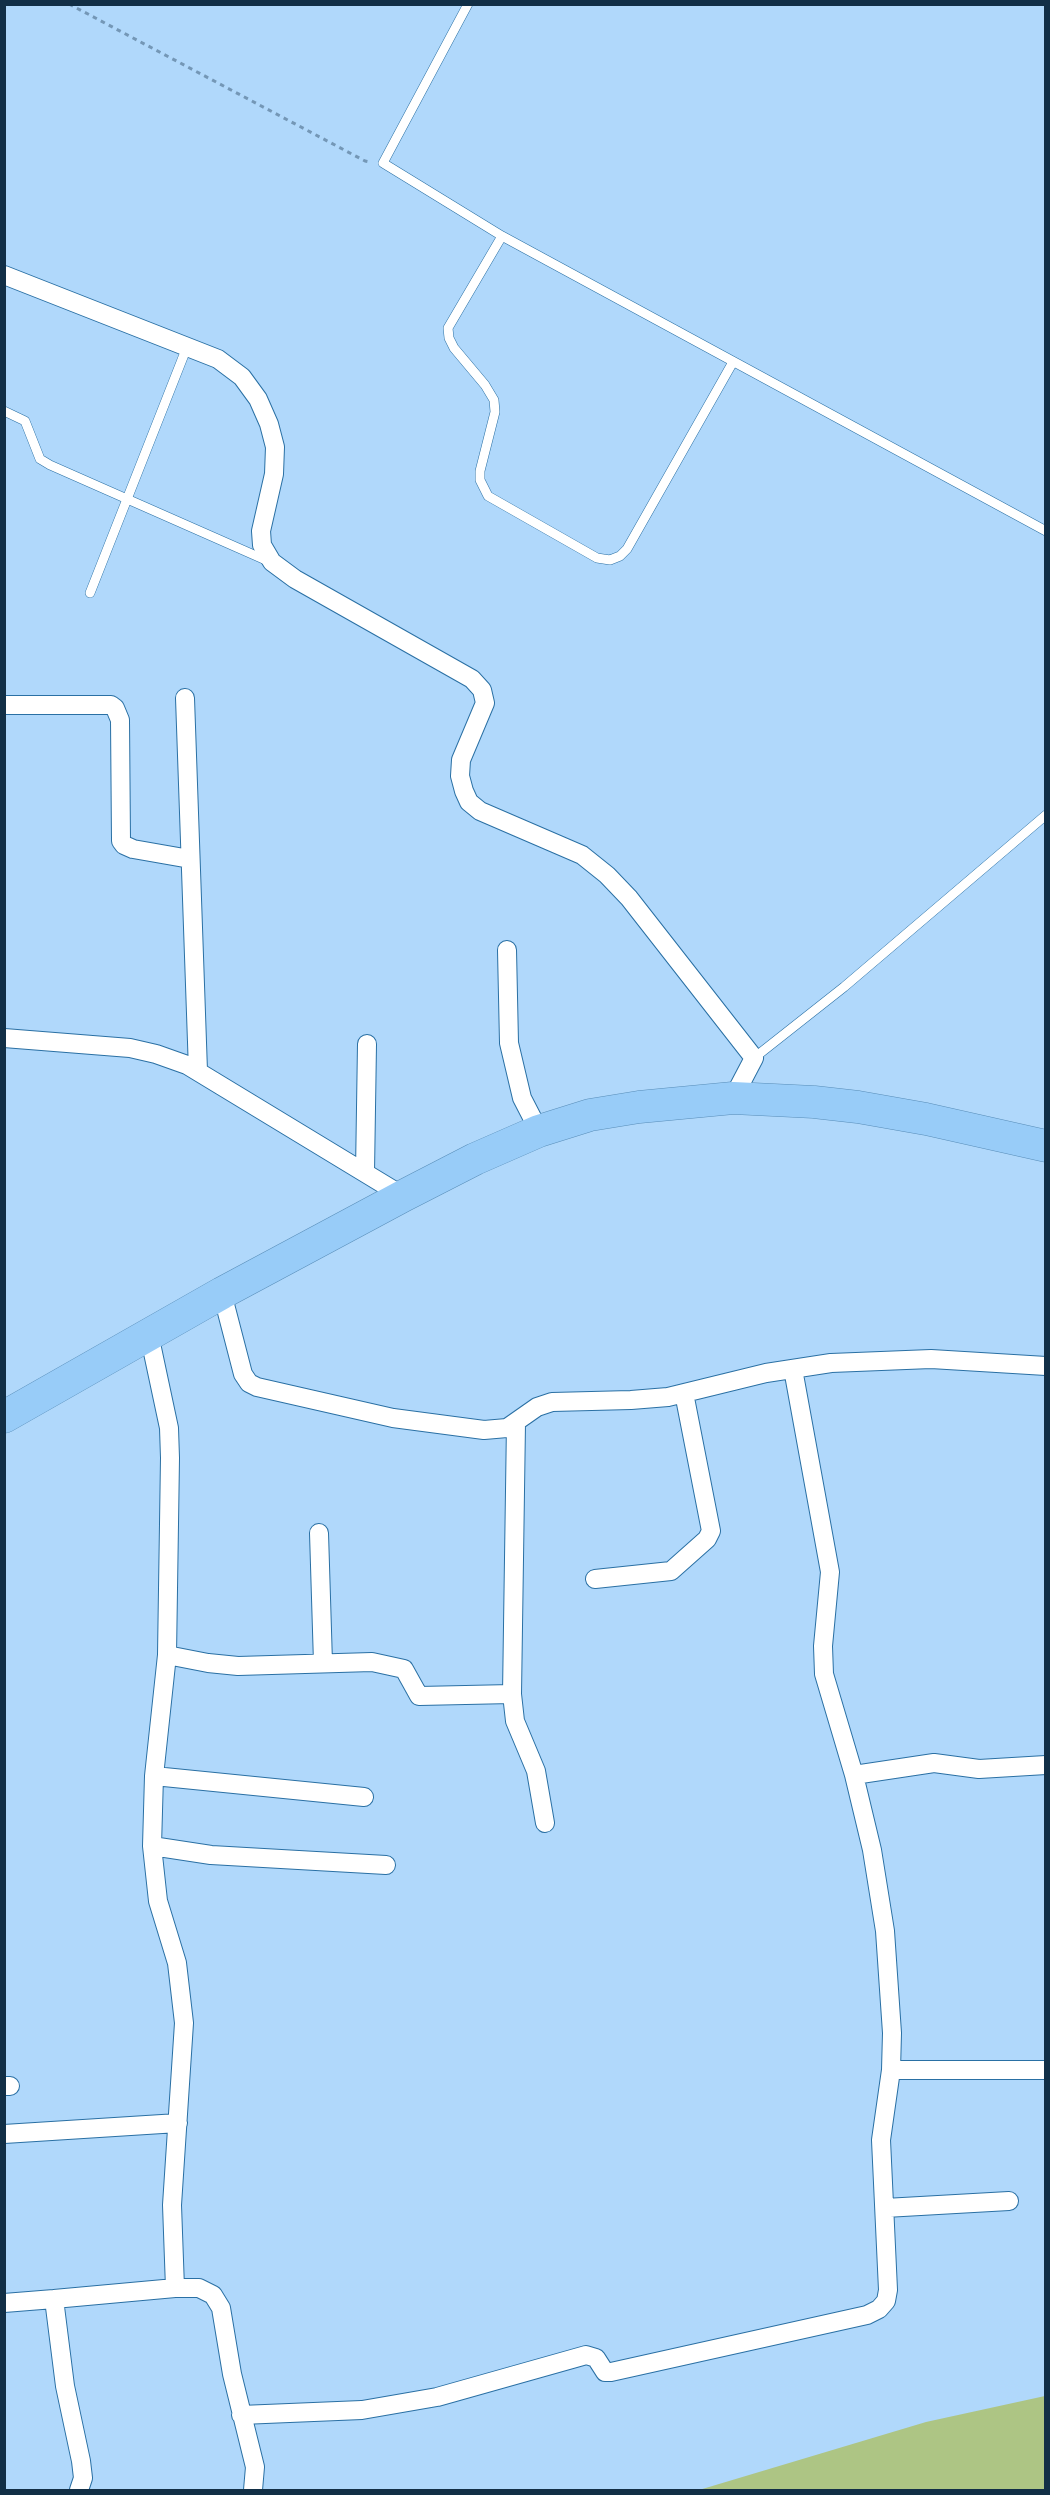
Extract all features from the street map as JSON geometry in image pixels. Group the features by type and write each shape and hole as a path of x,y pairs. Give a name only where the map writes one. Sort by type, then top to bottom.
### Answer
{"highway":[{"path":"4,1417 222,1293 403,1196 539,1131 590,1115 629,1108 733,1098 814,1102 858,1107 1046,1146"}],"street":[{"path":"4,275 218,359 242,377 258,399 269,424 275,447 274,474 261,531 262,545 272,562 295,579 472,679 482,690 485,703 461,760 460,776 469,801 480,811 582,855 607,875 629,898 754,1058 733,1098"},
{"path":"184,698 198,1071"},
{"path":"4,705 111,705 115,708 120,720 121,841 133,849 190,859"},
{"path":"507,950 509,1044 522,1098 539,1131"},
{"path":"4,1038 130,1048 156,1054 198,1071 403,1196"},
{"path":"364,1172 367,1044"},
{"path":"222,1293 243,1374 249,1383 257,1387 393,1418 484,1430 498,1430 516,1423 537,1407 552,1401 631,1400 684,1393 766,1373 831,1363 931,1359 1046,1366"},
{"path":"149,1334 169,1428 167,1654 154,1776 152,1846 158,1901 171,1937 182,1996 184,2023 172,2205 175,2288"},
{"path":"241,2415 362,2410 437,2397 586,2355 596,2358 605,2372 611,2372 867,2315 879,2309 886,2301 888,2290 881,2132 891,2070 892,2033 880,1892 854,1775 824,1674 823,1646 830,1572 793,1369"},
{"path":"595,1579 670,1571 707,1539 711,1532 684,1393"},
{"path":"516,1423 512,1694 514,1721 536,1771 545,1823"},
{"path":"319,1533 323,1663"},
{"path":"167,1654 223,1666 372,1662 404,1670 418,1696 512,1694"},
{"path":"854,1775 934,1763 979,1768 1046,1766"},
{"path":"154,1776 364,1797"},
{"path":"152,1846 211,1856 386,1865"},
{"path":"891,2070 1046,2070"},
{"path":"4,2134 178,2123"},
{"path":"885,2208 1009,2201"},
{"path":"4,2303 175,2288 199,2288 213,2295 221,2308 241,2415 255,2467 253,2490"},
{"path":"54,2299 66,2386 81,2461 83,2478 79,2490"}],"lane":[{"path":"468,4 383,163 502,236 1046,531"},
{"path":"502,236 448,328 453,348 485,384 494,400 495,412 480,471 480,480 488,496 597,558 610,560 620,556 627,549 733,362"},
{"path":"90,592 187,347"},
{"path":"4,411 25,421 40,459 272,562"},
{"path":"754,1058 844,987 1046,815"}],"path":[{"path":"69,4 365,161 383,163"}],"shaded area":[{"path":"1045,2396 1045,2490 699,2490 926,2422"}]}
